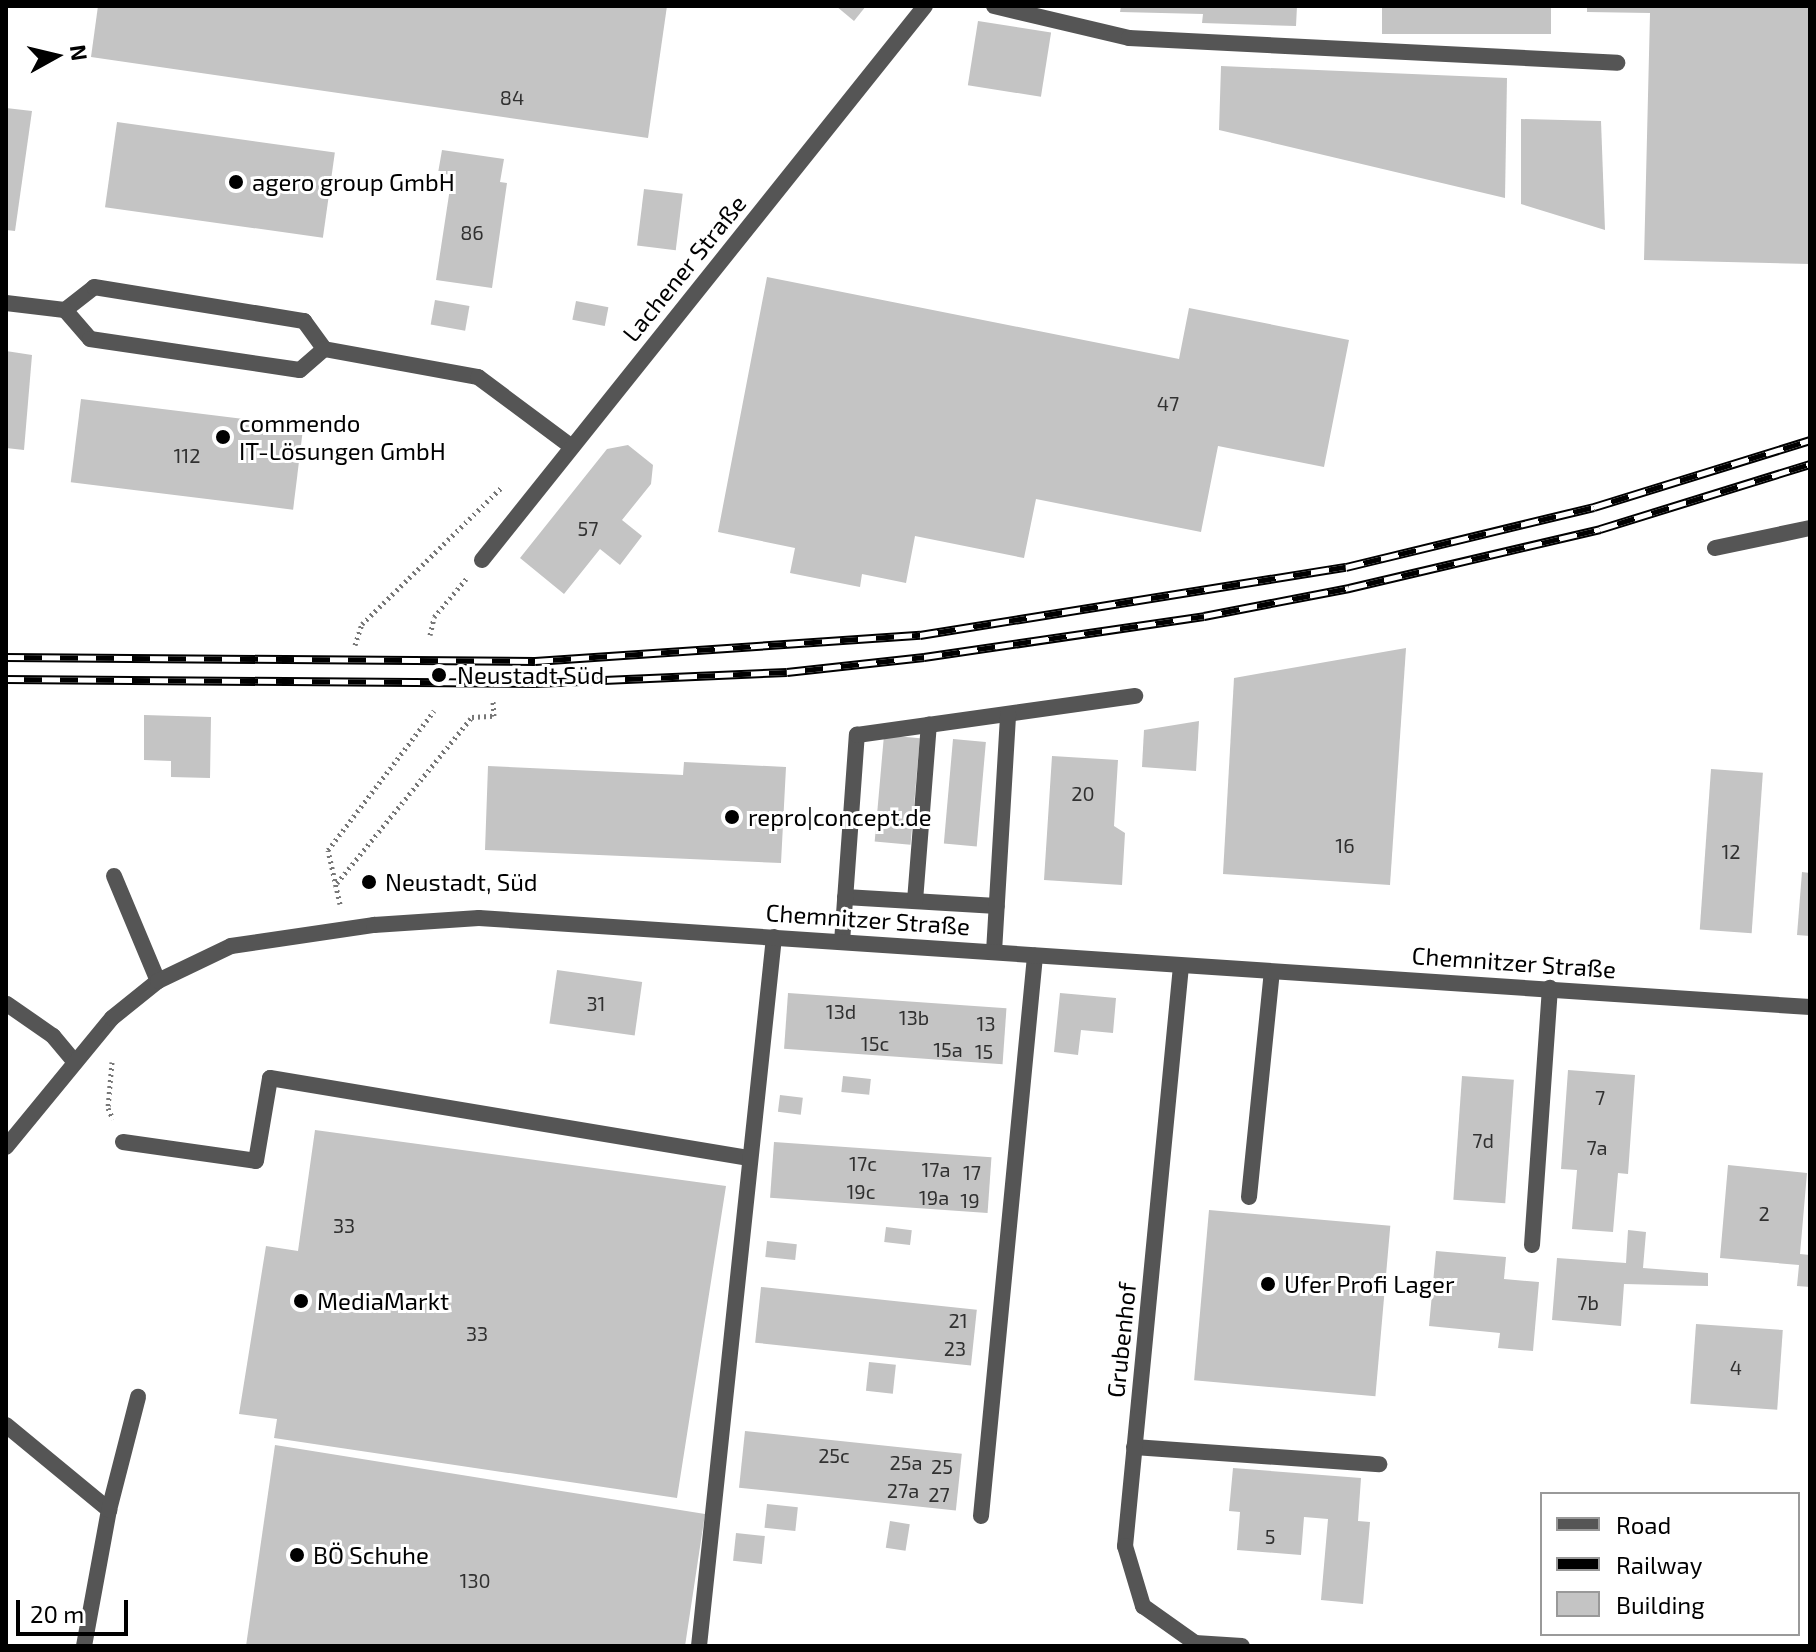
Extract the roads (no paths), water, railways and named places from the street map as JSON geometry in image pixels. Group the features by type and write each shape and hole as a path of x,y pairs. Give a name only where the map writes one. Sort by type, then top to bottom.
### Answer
{"street":[{"name":"Lachener Straße","path":"482,560 925,6"},
{"path":"994,6 1129,38 1617,63"},
{"path":"65,310 94,287 304,321 324,349 478,377 572,447"},
{"path":"6,303 65,310 90,339 300,370 324,349"},
{"path":"1715,548 1810,528"},
{"path":"842,942 857,735 1135,696"},
{"path":"994,952 1008,714"},
{"path":"915,901 929,725"},
{"path":"114,876 158,981"},
{"path":"845,897 997,906"},
{"name":"Chemnitzer Straße","path":"6,1147 112,1018 158,981 231,946 343,929 479,918 1810,1007"},
{"path":"699,1646 774,937"},
{"path":"981,1516 1035,956"},
{"name":"Grubenhof","path":"1181,966 1125,1546 1143,1606 1195,1643 1242,1646"},
{"path":"1249,1197 1272,972"},
{"path":"1532,1245 1550,988"},
{"path":"7,1004 53,1036 75,1062"},
{"path":"123,1142 256,1161 270,1078 749,1158"},
{"path":"84,1646 109,1510 138,1397"},
{"path":"6,1425 109,1510"},
{"path":"1134,1447 1379,1464"}],"railway":[{"path":"6,657 535,661 920,635 1346,567 1594,507 1810,440"},
{"path":"6,679 535,683 787,672 924,657 1204,616 1349,588 1600,529 1810,464"}],"place":[{"name":"agero group GmbH","path":"236,182"},
{"name":"commendo IT-Lösungen GmbH","path":"223,437"},
{"name":"Neustadt Süd","path":"439,675"},
{"name":"repro|concept.de","path":"732,817"},
{"name":"Neustadt, Süd","path":"369,882"},
{"name":"Ufer Profi Lager","path":"1268,1284"},
{"name":"MediaMarkt","path":"301,1301"},
{"name":"BÖ Schuhe","path":"297,1555"}]}
